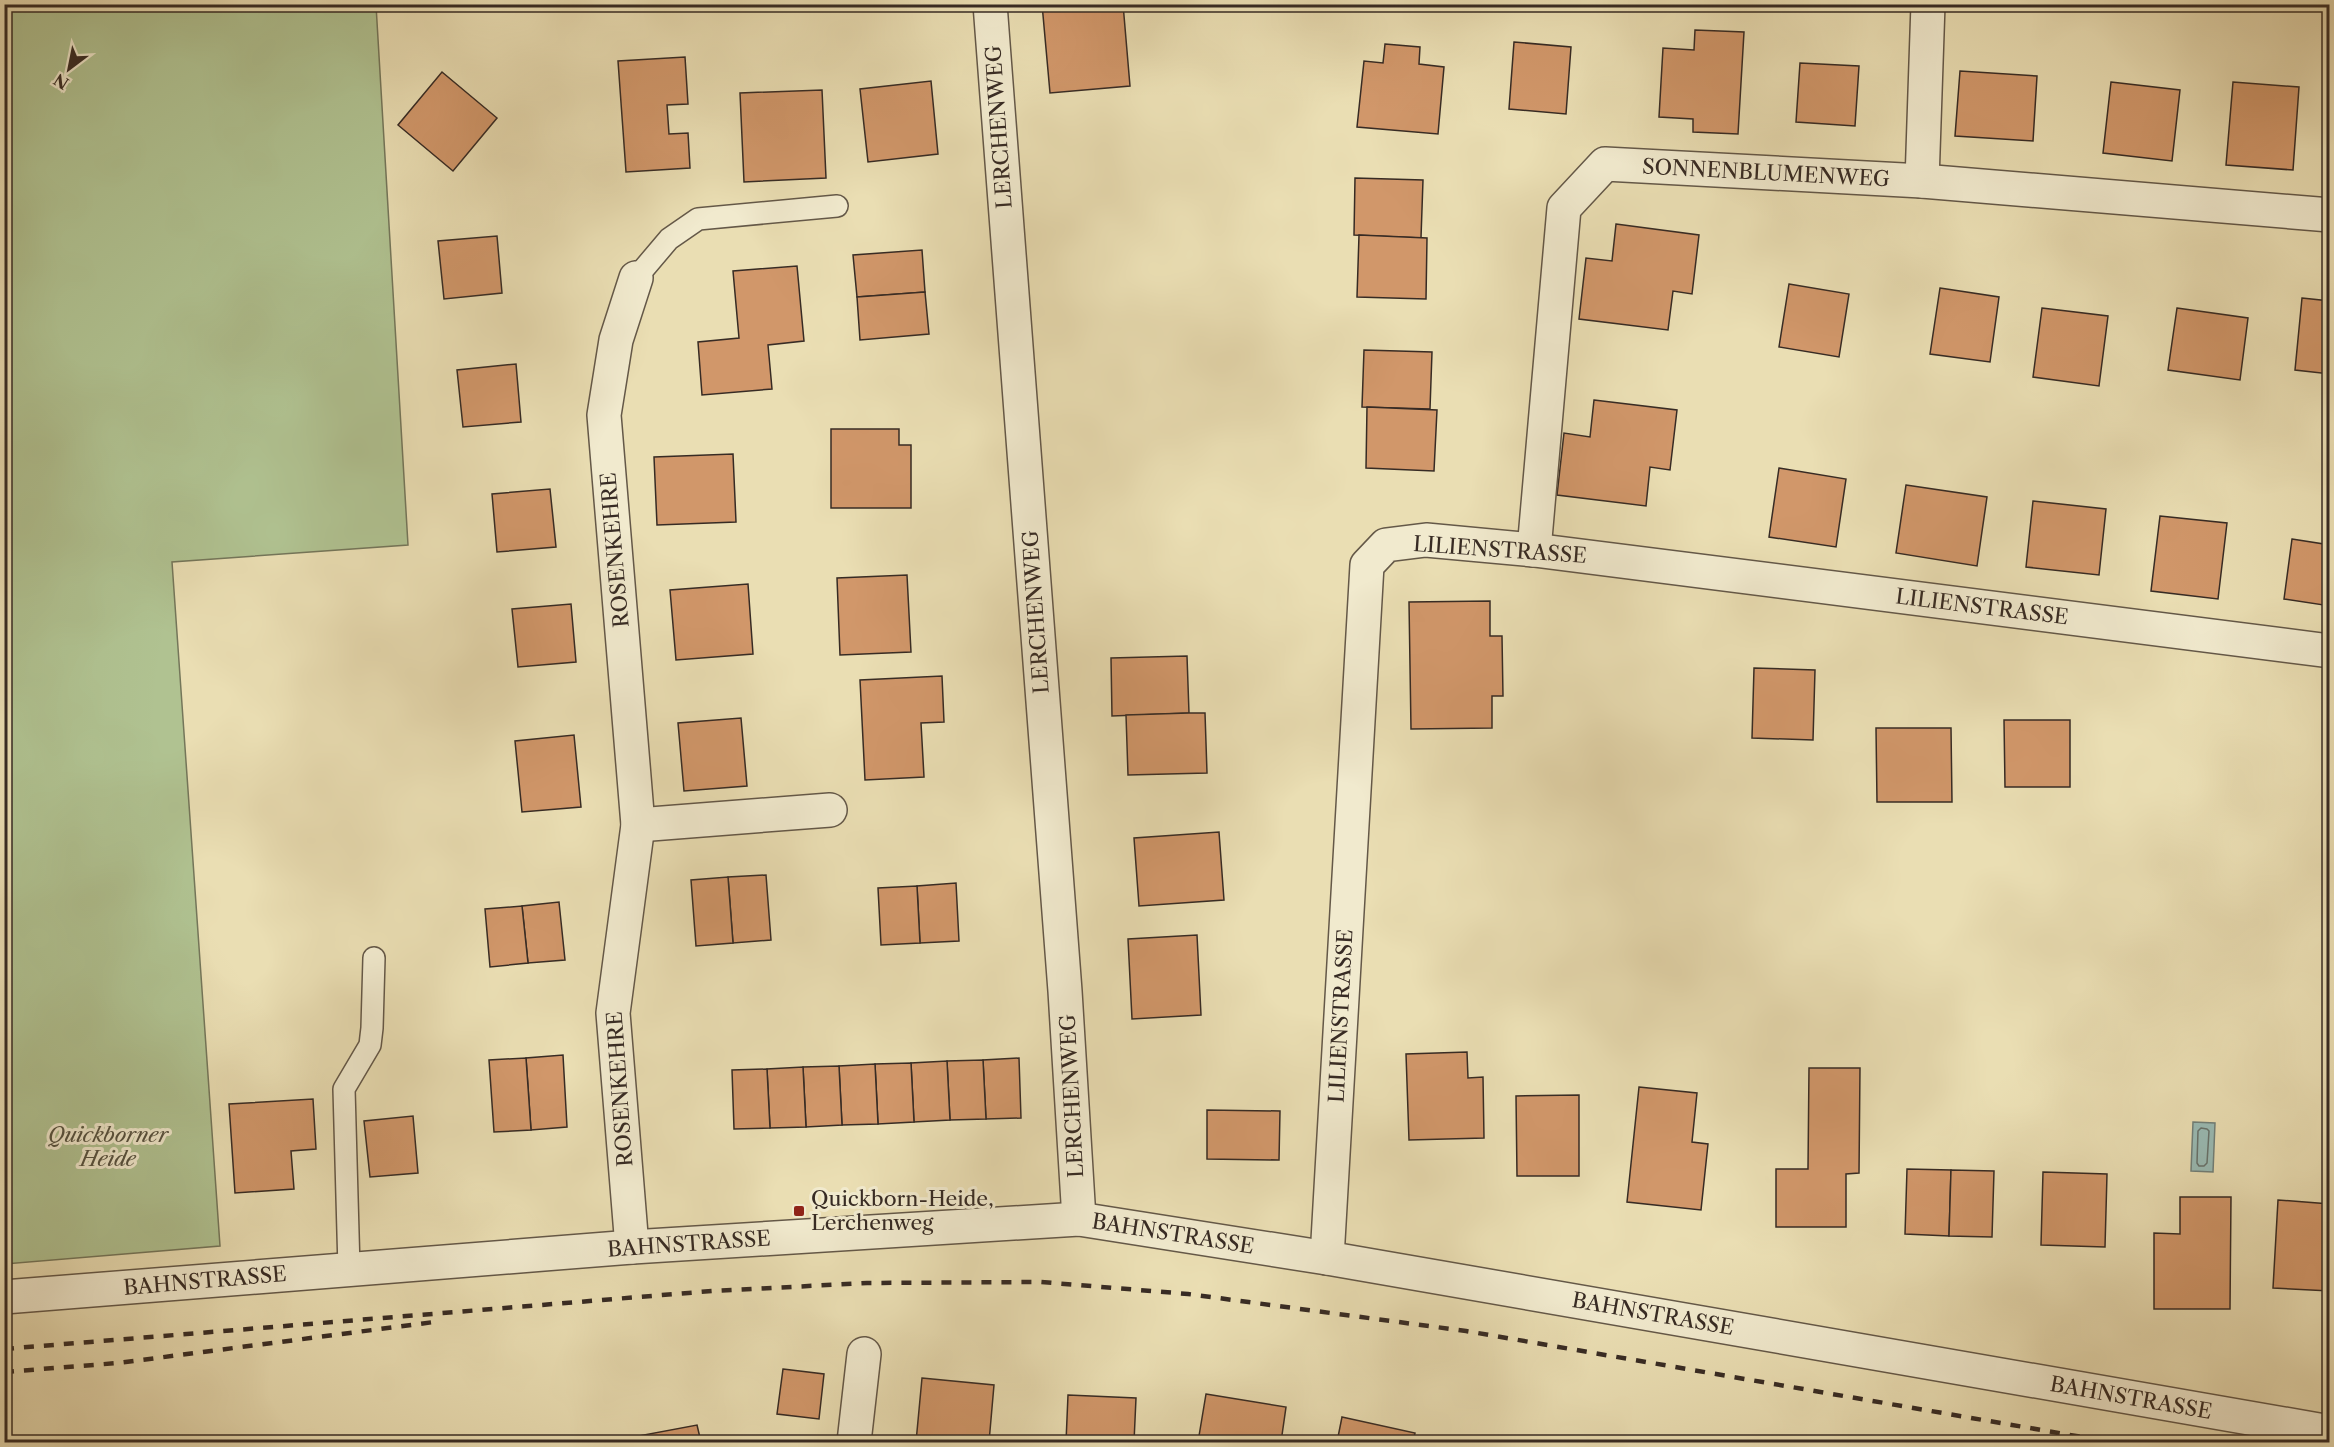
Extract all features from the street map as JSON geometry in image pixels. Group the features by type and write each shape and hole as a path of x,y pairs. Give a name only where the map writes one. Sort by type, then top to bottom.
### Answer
{"street":[{"name":"LERCHENWEG","path":"990,4 1065,990 1079,1219"},
{"path":"1922,182 1928,4"},
{"name":"SONNENBLUMENWEG","path":"1534,550 1564,208 1605,164 1922,182 2330,215"},
{"name":"ROSENKEHRE","path":"632,1247 613,1013 638,825 604,415 616,340 636,278"},
{"name":"LILIENSTRASSE","path":"1327,1258 1367,565 1386,544 1426,540 1534,550 2330,651"},
{"path":"638,825 830,810"},
{"name":"BAHNSTRASSE","path":"4,1297 632,1247 1079,1219 1327,1258 2330,1432"},
{"path":"854,1443 864,1354"}],"lane":[{"path":"636,278 669,239 698,219 837,206"},
{"path":"349,1269 344,1089 370,1045 374,958"}],"green space":[{"name":"Quickborner Heide","path":"5,4 376,5 408,545 172,562 220,1246 5,1264"}],"water":[{"path":"2193,1122 2215,1123 2213,1172 2191,1171"}],"building":[{"path":"1042,4 1123,4 1130,86 1050,93"},
{"path":"1695,30 1744,32 1738,134 1693,132 1693,119 1659,117 1663,48 1694,50"},
{"path":"1514,42 1571,47 1566,114 1509,109"},
{"path":"1385,44 1420,47 1419,64 1444,67 1438,134 1357,127 1364,61 1383,63"},
{"path":"685,57 688,104 667,105 669,134 688,133 690,168 626,172 618,61"},
{"path":"1800,63 1859,66 1855,126 1796,122"},
{"path":"1960,71 2037,76 2033,141 1955,136"},
{"path":"442,72 497,118 453,171 398,125"},
{"path":"931,81 938,154 868,162 860,89"},
{"path":"2111,82 2180,90 2172,161 2103,153"},
{"path":"2233,82 2299,87 2293,170 2226,165"},
{"path":"822,90 826,178 744,182 740,93"},
{"path":"1355,178 1423,180 1421,238 1354,235"},
{"path":"1616,224 1699,235 1692,294 1673,291 1668,330 1579,319 1586,258 1612,261"},
{"path":"1359,235 1427,238 1426,299 1357,297"},
{"path":"497,236 502,293 444,299 438,241"},
{"path":"922,250 925,292 857,297 853,255"},
{"path":"797,266 804,341 768,345 772,389 702,395 698,342 739,338 733,271"},
{"path":"1789,284 1849,294 1839,357 1779,347"},
{"path":"1940,288 1999,297 1990,362 1930,354"},
{"path":"925,292 929,334 860,340 857,297"},
{"path":"2302,298 2330,301 2330,374 2295,370"},
{"path":"2042,308 2108,316 2099,386 2033,377"},
{"path":"2177,308 2248,318 2240,380 2168,370"},
{"path":"1364,350 1432,352 1430,409 1362,407"},
{"path":"516,364 521,422 463,427 457,370"},
{"path":"1594,400 1677,410 1670,470 1650,467 1646,506 1557,495 1564,433 1590,437"},
{"path":"1367,407 1437,410 1434,471 1366,468"},
{"path":"831,429 899,429 899,445 911,445 911,508 831,508"},
{"path":"733,454 736,522 657,525 654,457"},
{"path":"1779,468 1846,479 1836,547 1769,537"},
{"path":"1906,485 1987,497 1977,566 1896,553"},
{"path":"550,489 556,547 497,552 492,494"},
{"path":"2033,501 2106,509 2099,575 2026,567"},
{"path":"2160,516 2227,523 2218,599 2151,591"},
{"path":"2292,539 2330,545 2330,606 2284,599"},
{"path":"907,575 911,652 840,655 837,578"},
{"path":"748,584 753,654 676,660 670,590"},
{"path":"1490,601 1490,636 1502,636 1503,696 1492,696 1492,728 1411,729 1409,602"},
{"path":"571,604 576,662 518,667 512,609"},
{"path":"1187,656 1189,713 1112,716 1111,658"},
{"path":"1754,668 1815,670 1813,740 1752,738"},
{"path":"942,676 944,722 921,723 924,777 865,780 860,680"},
{"path":"1205,713 1207,773 1128,775 1126,715"},
{"path":"741,718 747,786 684,791 678,723"},
{"path":"2004,720 2070,720 2070,787 2005,787"},
{"path":"1876,728 1951,728 1952,802 1877,802"},
{"path":"574,735 581,807 522,812 515,741"},
{"path":"1219,832 1224,900 1139,906 1134,838"},
{"path":"766,875 771,940 733,943 728,877"},
{"path":"728,877 733,943 696,946 691,880"},
{"path":"956,883 959,941 920,943 917,886"},
{"path":"917,886 920,943 881,945 878,888"},
{"path":"559,902 565,960 528,963 522,906"},
{"path":"522,906 528,963 490,967 485,909"},
{"path":"1197,935 1201,1015 1132,1019 1128,939"},
{"path":"1467,1052 1468,1078 1483,1077 1484,1138 1409,1140 1406,1054"},
{"path":"563,1055 567,1127 531,1130 526,1058"},
{"path":"526,1058 531,1130 494,1132 489,1060"},
{"path":"1019,1058 1021,1118 986,1119 983,1060"},
{"path":"983,1060 986,1119 950,1120 947,1061"},
{"path":"947,1061 950,1120 914,1122 911,1063"},
{"path":"911,1063 914,1122 878,1124 875,1064"},
{"path":"875,1064 878,1124 842,1125 839,1066"},
{"path":"839,1066 842,1125 806,1127 803,1067"},
{"path":"803,1067 806,1127 770,1128 767,1069"},
{"path":"1809,1068 1860,1068 1859,1173 1846,1174 1846,1227 1776,1227 1776,1169 1808,1169"},
{"path":"767,1069 770,1128 734,1129 732,1070"},
{"path":"1639,1087 1697,1093 1692,1142 1708,1144 1701,1210 1627,1202"},
{"path":"1579,1095 1579,1176 1517,1176 1516,1096"},
{"path":"313,1099 316,1149 291,1151 294,1189 235,1193 229,1104"},
{"path":"1207,1110 1280,1111 1279,1160 1207,1159"},
{"path":"413,1116 418,1173 370,1177 364,1121"},
{"path":"1907,1169 1951,1170 1949,1236 1905,1234"},
{"path":"1951,1170 1994,1171 1992,1237 1949,1236"},
{"path":"2043,1172 2107,1174 2105,1247 2041,1245"},
{"path":"2180,1197 2231,1197 2230,1309 2154,1309 2154,1233 2180,1234"},
{"path":"2278,1200 2330,1204 2330,1291 2273,1288"},
{"path":"783,1369 824,1374 819,1419 777,1414"},
{"path":"922,1378 994,1385 989,1442 916,1442"},
{"path":"1206,1394 1286,1407 1281,1442 1198,1442"},
{"path":"1068,1395 1136,1398 1134,1442 1066,1442"},
{"path":"1342,1417 1415,1433 1413,1442 1337,1442"},
{"path":"697,1425 701,1442 635,1442 633,1437"}],"railway":[{"path":"4,1349 712,1291 867,1283 1041,1282 1188,1294 1466,1331 2111,1442"},
{"path":"4,1372 118,1363 434,1322"}],"place":[{"name":"Quickborn-Heide, Lerchenweg","path":"799,1211"}]}
